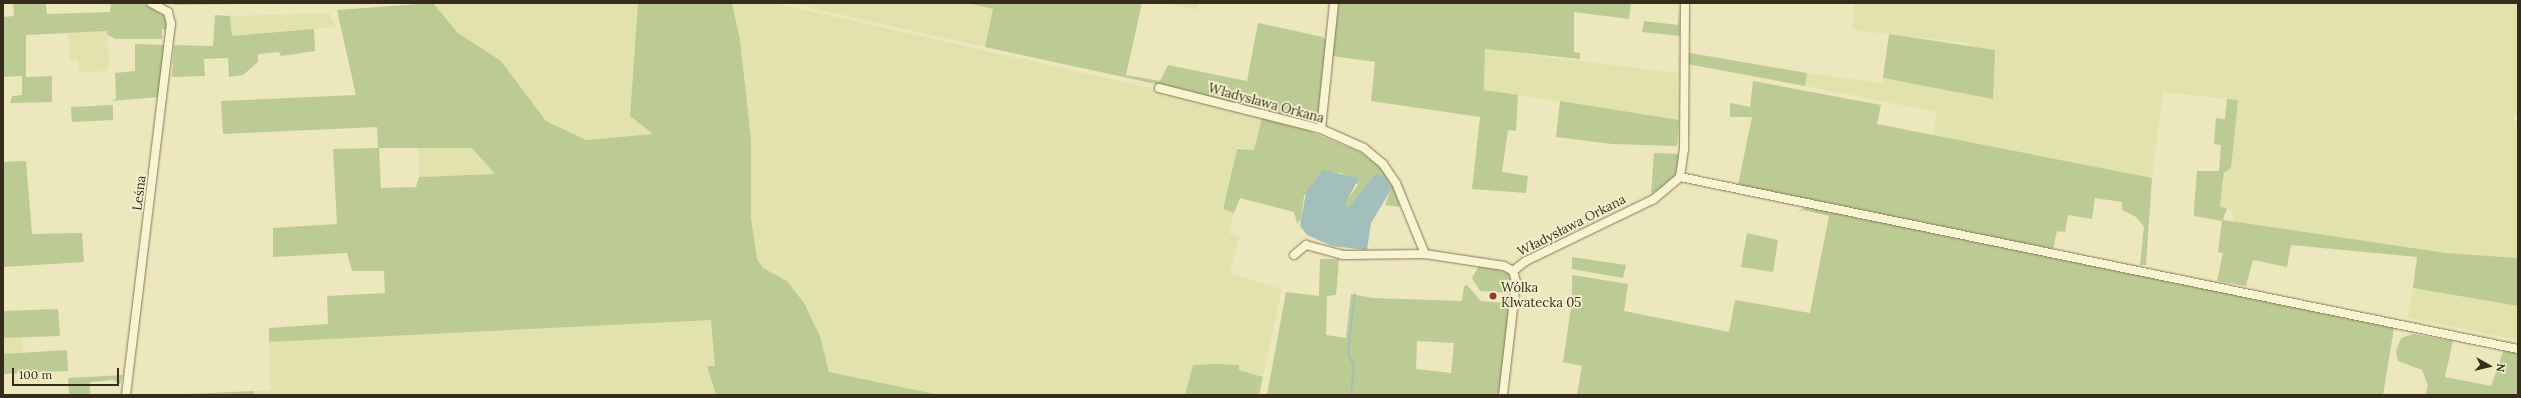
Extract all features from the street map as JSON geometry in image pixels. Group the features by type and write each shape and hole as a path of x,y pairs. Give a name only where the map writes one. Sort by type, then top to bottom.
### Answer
{"street":[{"name":"Leśna","path":"126,395 170,29 168,12 151,3"},
{"path":"1321,129 1334,3"},
{"path":"1685,3 1684,150 1680,177 2518,349"},
{"name":"Władysława Orkana","path":"1159,88 1321,129 1364,148 1384,164 1396,183 1425,254 1504,266 1513,272 1526,260 1654,199 1680,177"},
{"path":"1294,255 1306,245 1344,255 1425,254"},
{"path":"1504,395 1516,282 1513,272"}],"green space":[{"path":"13,3 46,3 47,14 110,12 111,3 143,3 165,16 167,30 162,29 162,39 116,39 107,35 107,31 26,35 26,77 52,76 52,102 10,103 12,96 22,95 22,76 3,77 3,17 14,16"},
{"path":"170,3 241,3 241,4 175,5"},
{"path":"433,3 638,3 630,116 653,134 585,140 546,121 501,61 458,33"},
{"path":"433,3 458,33 501,61 546,121 586,140 653,134 630,116 638,3 732,3 740,40 751,139 751,218 757,259 763,268 787,281 804,303 820,336 829,372 940,395 716,395 707,366 715,366 711,320 269,342 269,328 328,324 327,296 385,293 384,271 352,271 347,253 273,257 273,228 337,224 333,149 378,148 377,127 223,134 221,101 356,95 337,10","holes":["379,148 472,148 495,174 419,177 416,187 381,188"]},
{"path":"732,3 773,3 1262,113 1254,150 1237,147 1223,209 1234,213 1229,233 1240,237 1229,273 1282,289 1263,377 1239,370 1239,365 1194,365 1187,395 940,395 829,372 820,336 804,303 787,281 763,268 757,259 751,218 751,139 740,40"},
{"path":"790,3 966,3 993,9 985,47"},
{"path":"966,3 1142,3 1126,75 1160,81 1168,65 1247,81 1258,23 1323,37 1326,41 1317,126 1160,85 985,47 993,9"},
{"path":"1163,3 1198,3 1197,10"},
{"path":"1339,3 1631,3 1629,19 1574,12 1574,52 1580,53 1580,59 1485,49 1484,90 1518,95 1516,131 1508,130 1502,172 1528,176 1526,193 1472,189 1480,117 1371,101 1375,62 1332,56"},
{"path":"1679,3 1680,36 1642,32 1644,21 1678,25"},
{"path":"1854,3 2518,3 2518,112 2513,121 2518,121 2518,258 2446,253 2234,223 2232,210 2220,207 2237,100 2163,92 2152,178 1933,136 1937,112 1805,86 1807,73 1882,83 1883,78 1993,98 1968,43 1852,30"},
{"path":"329,13 336,27 232,36 230,16"},
{"path":"215,15 230,16 232,36 314,29 315,51 281,56 279,52 258,54 258,62 243,75 229,77 228,58 204,59 205,76 172,77 174,45 213,46"},
{"path":"107,31 109,63 106,71 80,72 78,59 70,60 68,32"},
{"path":"1889,34 1995,50 1993,99 1883,78"},
{"path":"135,44 165,45 159,97 111,101 116,99 115,73 135,71"},
{"path":"1485,49 1677,73 1679,120 1484,90"},
{"path":"1690,53 1807,73 1805,86 1687,64 1686,55"},
{"path":"1753,81 1881,105 1877,124 2152,178 2146,265 2140,265 2144,227 2136,217 2122,210 2122,202 2095,198 2092,219 2068,215 2065,232 2057,231 2053,249 1738,185 1752,117 1730,117 1730,103 1750,107"},
{"path":"2227,99 2238,100 2231,168 2224,173 2220,207 2227,208 2223,220 2446,253 2518,258 2518,306 2413,288 2417,257 2291,245 2287,267 2253,260 2246,286 2217,281 2223,253 2218,252 2222,221 2194,216 2194,208 2197,171 2219,171 2221,145 2214,144 2216,118 2225,119"},
{"path":"1560,101 1679,120 1677,146 1612,144 1556,137"},
{"path":"113,105 113,120 72,122 71,107"},
{"path":"1262,117 1307,130 1362,153 1379,166 1394,186 1400,207 1385,205 1391,190 1375,174 1348,208 1344,204 1358,185 1342,173 1327,172 1304,196 1301,220 1297,223 1294,212 1240,198 1234,213 1223,209 1237,149 1254,150"},
{"path":"418,148 472,148 496,174 419,177"},
{"path":"1654,153 1681,154 1673,181 1651,194"},
{"path":"26,161 32,234 82,233 84,262 3,267 3,162"},
{"path":"1805,207 1951,234 2385,325 2394,328 2383,395 1577,395 1582,366 1563,362 1572,301 1572,275 1628,284 1624,311 1729,332 1735,300 1810,313 1829,216 1803,210 1796,214"},
{"path":"1747,233 1778,240 1773,272 1741,267"},
{"path":"1572,257 1626,265 1623,278 1572,269"},
{"path":"1320,259 1339,259 1336,295 1327,296 1326,335 1346,338 1351,294 1372,298 1462,301 1464,286 1467,285 1481,301 1509,303 1500,395 1267,395 1286,292 1319,296","holes":["1417,341 1454,343 1451,373 1416,369"]},
{"path":"1479,266 1507,272 1512,279 1511,293 1480,291 1472,278"},
{"path":"2413,288 2518,306 2518,340 2408,318"},
{"path":"58,309 60,336 3,338 3,311"},
{"path":"666,320 712,320 715,366 707,367 716,395 254,395 254,391 270,390 269,342"},
{"path":"2413,334 2453,341 2445,377 2491,386 2504,349 2518,351 2518,395 2425,395 2428,386 2422,370 2398,361 2396,351 2401,338"},
{"path":"3,338 22,338 23,353 3,354"},
{"path":"67,350 68,371 3,374 3,354"},
{"path":"1193,365 1239,365 1239,370 1263,377 1259,395 1185,395"},
{"path":"123,375 120,384 113,380 90,382 90,395 69,395 68,378"},
{"path":"254,391 254,395 188,395 188,394"}],"water":[{"path":"1323,170 1359,178 1345,204 1348,208 1375,174 1385,177 1391,190 1371,223 1367,250 1332,246 1307,235 1300,226 1306,192"}],"waterway":[{"path":"1351,395 1354,367 1348,352 1355,294"}],"place":[{"name":"Wólka Klwatecka 05","path":"1493,296"}]}
